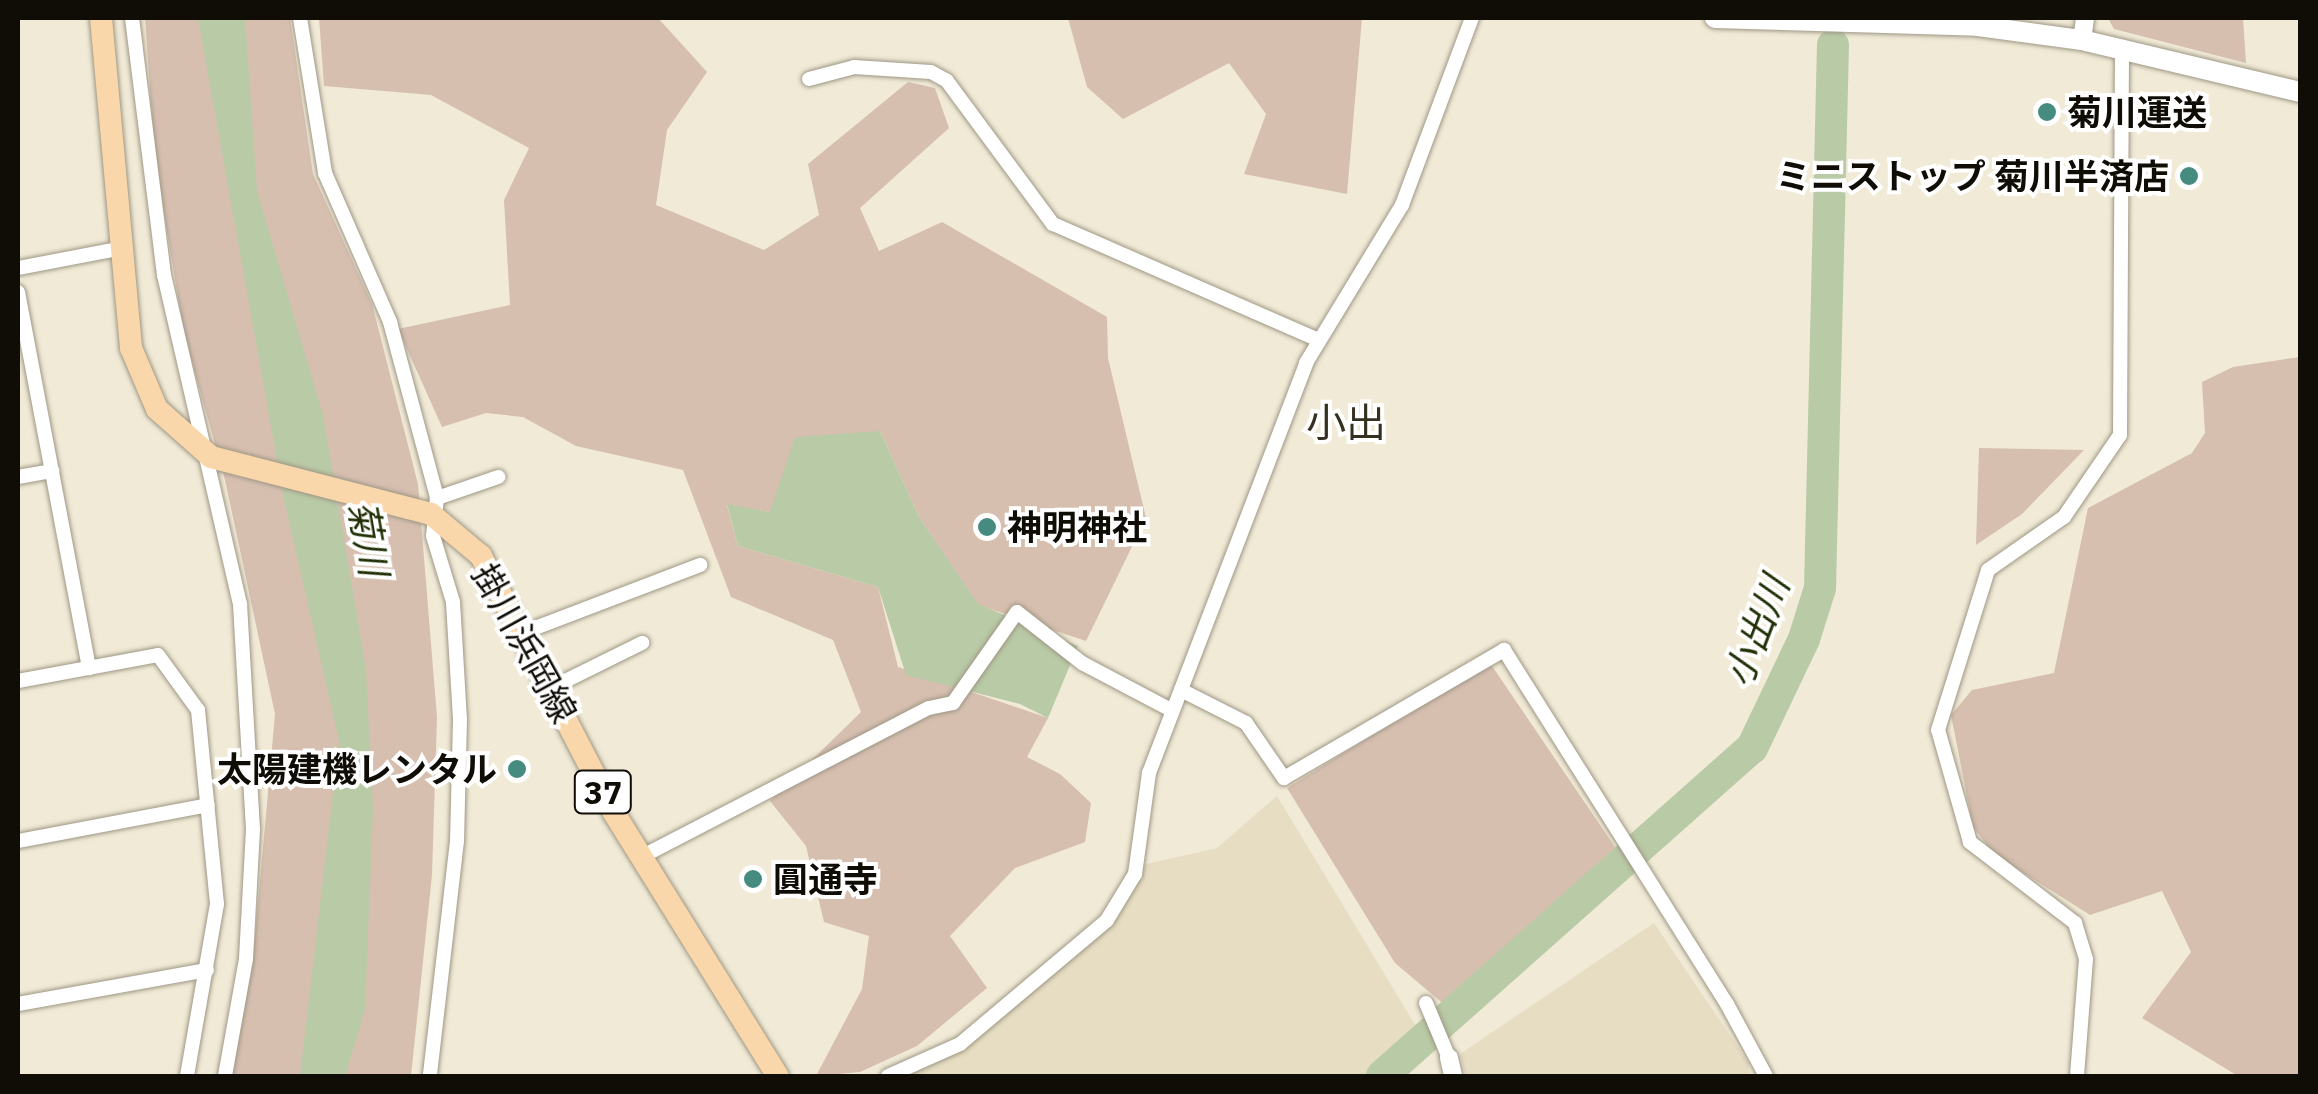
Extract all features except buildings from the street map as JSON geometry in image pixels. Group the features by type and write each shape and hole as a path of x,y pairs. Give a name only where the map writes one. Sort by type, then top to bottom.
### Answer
{"main road":[{"name":"掛川浜岡線","path":"100,18 122,248 141,383 188,443 214,458 432,509 481,556 641,857 778,1076"},
{"path":"1716,18 1978,26 2082,40 2300,92"}],"street":[{"path":"132,18 164,275 214,458 240,604 252,738 246,960 225,1076"},
{"path":"300,18 325,173 390,322 454,602 460,720 449,952 430,1076"},
{"path":"888,1076 960,1044 1107,920 1135,874 1149,773 1316,339 1402,205 1472,18"},
{"path":"2082,40 2084,18"},
{"path":"2077,1076 2086,959 2075,923 1970,842 1938,730 1988,570 2064,518 2120,435 2122,49"},
{"path":"809,78 854,66 931,72 947,81 1053,224 1316,339"},
{"path":"18,268 122,248"},
{"path":"18,292 89,668"},
{"path":"18,476 52,470"},
{"path":"432,509 498,477"},
{"path":"522,633 700,565"},
{"path":"641,857 928,708 953,703 1017,612 1082,663 1171,710"},
{"path":"551,688 642,642"},
{"path":"1181,690 1246,723 1284,778 1504,650 1766,1076"},
{"path":"18,681 158,656 198,710 218,904 187,1076"},
{"path":"18,841 208,805"},
{"path":"18,1004 208,970"},
{"path":"1428,1011 1448,1058"}],"shaded area":[{"path":"145,18 290,18 313,174 372,304 418,484 437,717 432,875 411,1076 232,1076 254,948 275,714 225,480 184,333 155,158"},
{"path":"198,18 245,18 257,191 323,415 366,669 373,809 365,1010 345,1076 300,1076 339,741 284,499"},
{"path":"319,18 658,18 707,72 667,130 656,205 764,250 819,215 808,164 908,82 935,88 949,128 860,208 879,251 942,222 1107,317 1108,358 1146,518 1086,641 978,605 919,517 880,431 770,512 727,505 738,546 878,587 898,667 1048,718 1027,757 1060,774 1091,803 1085,842 1015,868 950,936 987,988 917,1046 860,1072 816,1076 862,989 869,936 824,922 806,846 770,801 861,712 833,640 731,597 683,470 576,446 523,417 486,413 442,427 398,329 510,305 504,200 529,148 431,95 324,86"},
{"path":"1068,18 1362,18 1347,194 1244,174 1266,114 1229,63 1123,119 1087,87"},
{"path":"2108,18 2243,18 2246,63 2114,29"},
{"path":"2300,357 2300,1076 2238,1076 2142,1018 2191,952 2162,891 2090,915 1994,854 1973,827 1951,715 1972,690 2054,673 2088,508 2192,453 2205,433 2202,382 2233,367"},
{"path":"880,431 919,517 978,604 1078,646 1048,718 1020,704 906,675 878,587 738,546 727,504 770,512 795,437"},
{"path":"1979,448 2084,450 2022,514 1976,545"},
{"path":"1490,663 1617,850 1446,1006 1395,963 1287,788"},
{"path":"1277,796 1420,1033 1370,1076 900,1076 1089,944 1126,902 1146,864 1217,848"},
{"path":"1654,923 1748,1062 1750,1076 1466,1076 1460,1054"}],"waterway":[{"name":"小出川","path":"1382,1076 1752,748 1804,639 1820,588 1833,45"}],"place":[{"name":"菊川運送","path":"2047,112"},
{"name":"ミニストップ 菊川半済店","path":"2189,176"},
{"name":"神明神社","path":"987,527"},
{"name":"太陽建機レンタル","path":"517,769"},
{"name":"圓通寺","path":"753,879"}],"district":[{"name":"小出","path":"1346,422"}],"water label":[{"name":"菊川","path":"369,538"}]}
